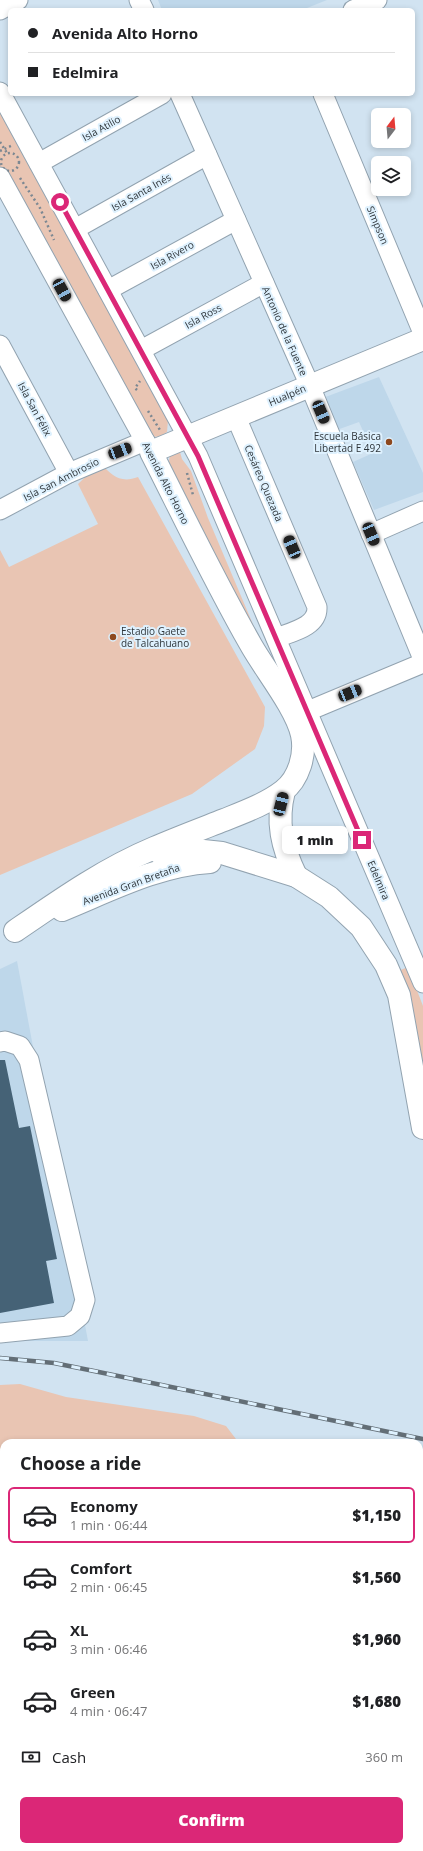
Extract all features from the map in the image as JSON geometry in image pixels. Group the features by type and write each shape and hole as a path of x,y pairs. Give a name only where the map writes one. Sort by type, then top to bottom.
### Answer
{"main road":[{"name":"Hualpén","path":"164,443 236,417 423,339"},
{"name":"Avenida Alto Horno","path":"164,443 251,645 301,713 302,756 296,775 284,790"},
{"name":"Avenida Gran Bretaña","path":"7,934 78,887 123,863 253,808 284,790"},
{"path":"284,790 281,804 280,831 285,852 296,876 329,897 348,913 371,939 386,965 399,995 423,1128"},
{"name":"Avenida Gran Bretaña","path":"161,853 182,837"},
{"name":"Avenida Gran Bretaña","path":"123,863 161,853 184,850 203,851 222,853 296,876"},
{"path":"116,888 132,878 161,853"},
{"name":"Avenida Gran Bretaña","path":"7,934 116,888 187,864 253,862"}],"street":[{"path":"0,10 18,0"},
{"path":"358,8 377,0"},
{"name":"Avenida Alto Horno","path":"4,91 39,162 151,368 164,443"},
{"name":"Isla Atilio","path":"39,162 158,96"},
{"name":"Antonio de la Fuente","path":"181,96 310,386 423,659"},
{"name":"Simpson","path":"324,96 423,333"},
{"name":"Isla Santa Inés","path":"75,229 208,155"},
{"name":"Avenida Alto Horno","path":"4,178 164,443 198,456 276,638 301,713"},
{"name":"Isla Rivero","path":"108,290 236,220"},
{"name":"Isla Ross","path":"141,350 264,283"},
{"name":"Isla San Félix","path":"0,345 69,473"},
{"name":"Cesáreo Quezada","path":"236,417 317,607 316,616 311,623 276,638"},
{"name":"Isla San Ambrosio","path":"0,510 69,473 164,443"},
{"path":"371,534 423,511"},
{"path":"301,713 423,662"},
{"name":"Edelmira","path":"301,713 417,952 423,983"},
{"path":"386,965 417,952"},
{"path":"0,1042 5,1041 20,1046 29,1060 85,1300 80,1316 68,1326 0,1333"}],"path":[{"path":"0,142 7,153"},
{"path":"7,153 13,153 19,160 19,166 4,178 9,171 2,166 1,160 7,153"},
{"path":"4,178 29,192 36,194"},
{"path":"4,178 29,192"},
{"path":"139,394 135,388 151,368"},
{"path":"146,407 164,443"}],"shaded area":[{"path":"158,0 327,0 307,8 161,8"},
{"path":"0,113 168,420 167,432 162,435 156,437 148,435 0,168"},
{"name":"Escuela Básica Libertad E 492","path":"379,377 423,473 423,492 374,510 353,462 373,453 359,422 334,431 320,399"},
{"path":"177,442 182,459 191,471 208,518 268,660 170,476 169,458"},
{"name":"Estadio Gaete de Talcahuano","path":"100,463 113,475 121,479 132,479 138,477 265,707 264,726 255,749 192,794 0,875 0,550 9,567 98,524 78,484"},
{"path":"17,961 88,1341 0,1341 0,969"},
{"path":"408,967 423,1006 423,1081 398,971"},
{"path":"20,1384 66,1397 194,1416 226,1426 236,1439 0,1439 0,1385"}],"building":[{"path":"0,1060 5,1060 19,1128 30,1126 57,1259 46,1261 54,1303 0,1313"}],"railway":[{"path":"0,1358 54,1363 423,1439"}],"place":[{"name":"Escuela Básica Libertad E 492","path":"389,442"},
{"name":"Estadio Gaete de Talcahuano","path":"113,637"}],"route":[{"path":"60,202 180,420 198,456 362,840"}]}
